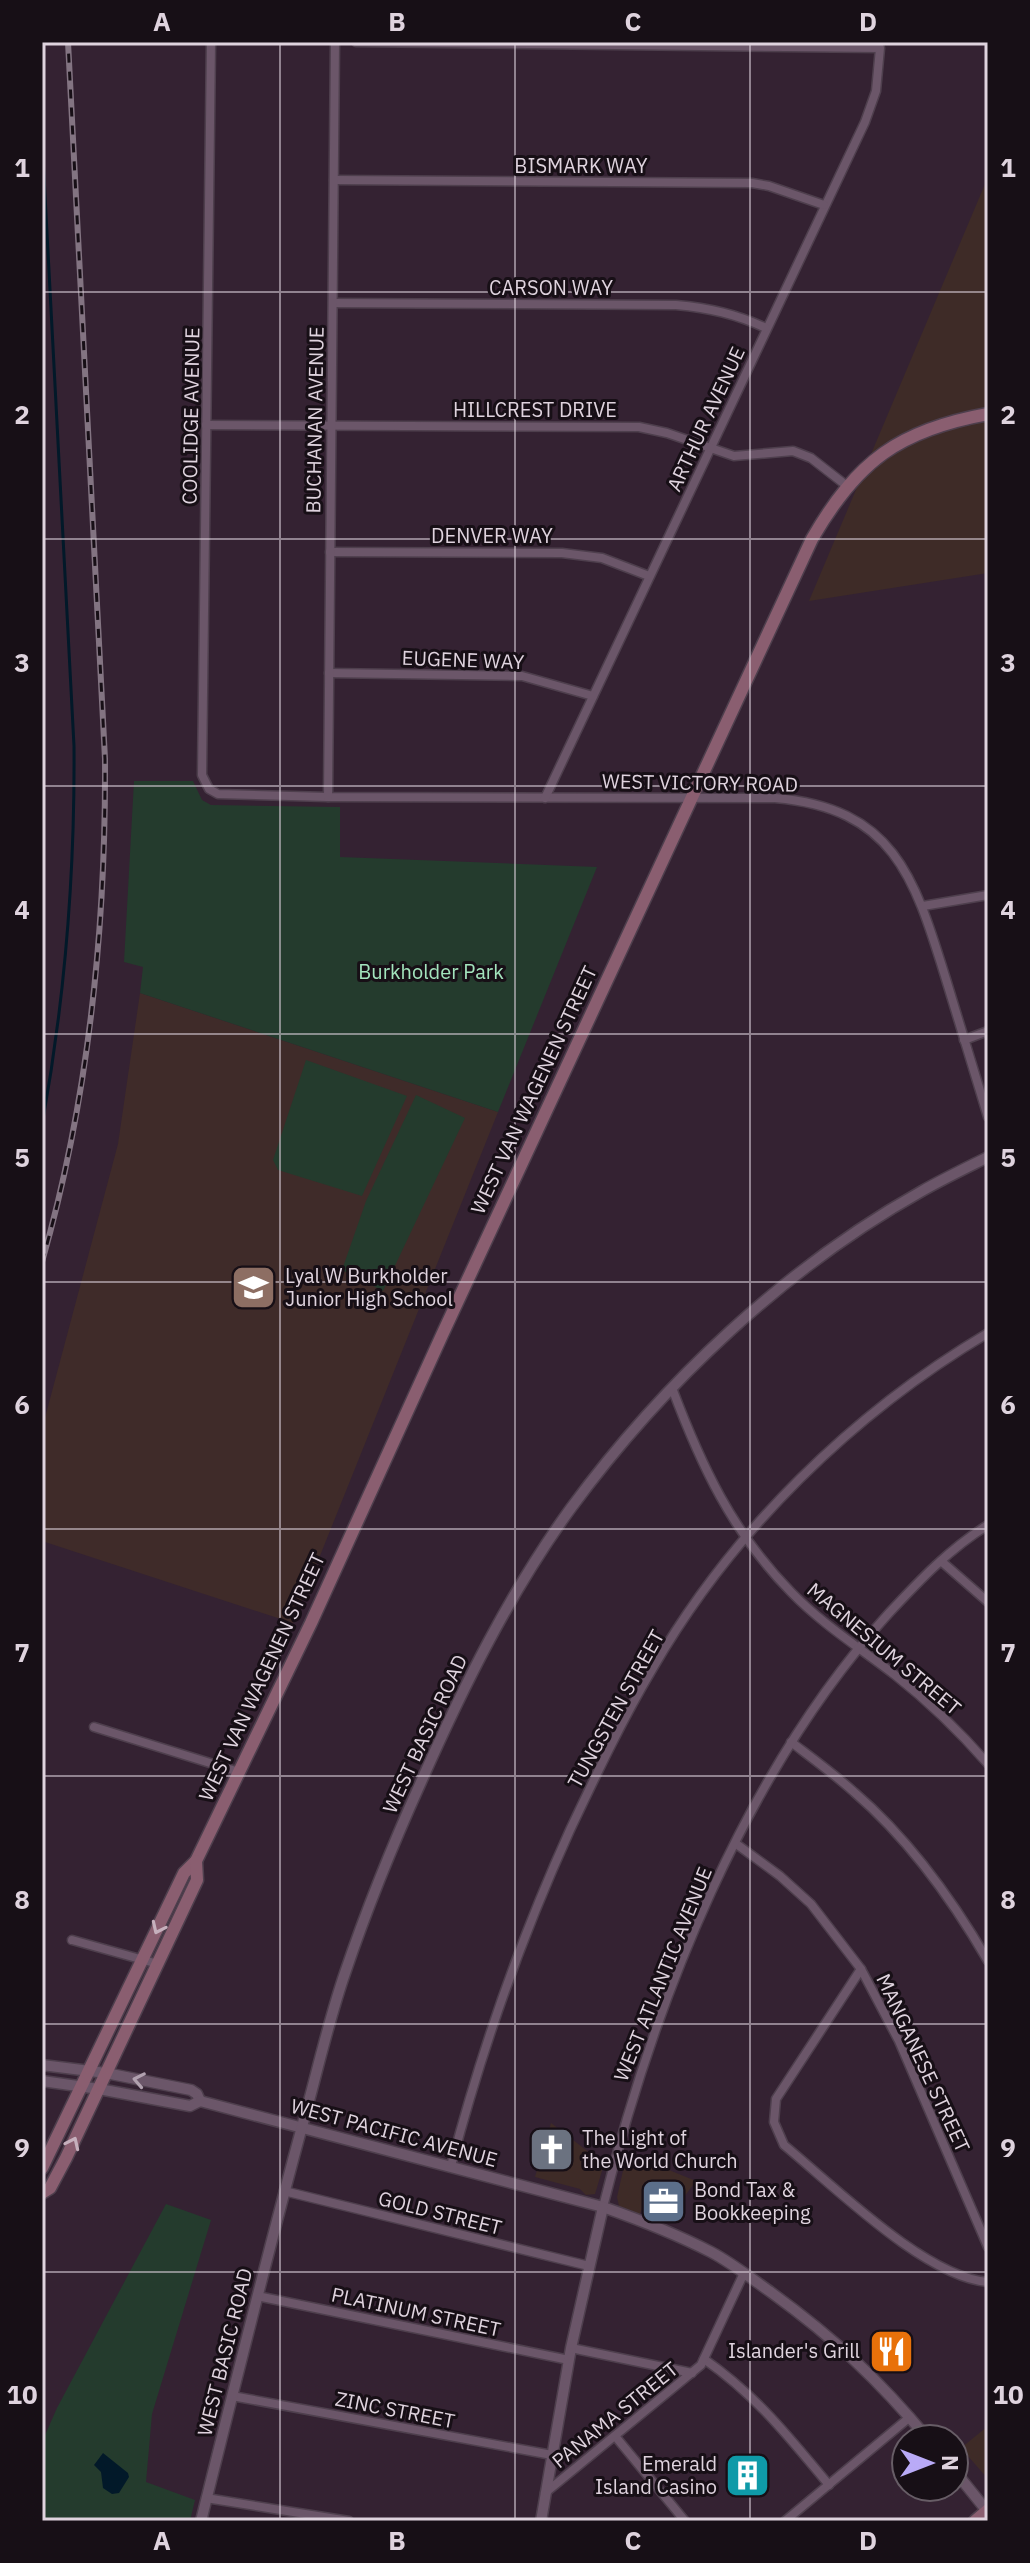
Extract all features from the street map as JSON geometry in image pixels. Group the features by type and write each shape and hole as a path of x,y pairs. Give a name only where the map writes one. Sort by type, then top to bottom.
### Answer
{"main road":[{"name":"WEST VAN WAGENEN STREET","path":"42,2168 184,1873 196,1861 311,1623 812,539 847,486 880,455 909,437 953,421 988,414"},
{"name":"WEST VAN WAGENEN STREET","path":"42,2193 50,2188 57,2175 197,1880 196,1861"},
{"path":"975,2521 988,2511"}],"street":[{"name":"COOLIDGE AVENUE","path":"209,789 202,775 211,42"},
{"name":"BUCHANAN AVENUE","path":"328,797 335,42"},
{"path":"356,42 695,44"},
{"name":"ARTHUR AVENUE","path":"545,798 865,122 876,91 880,48 695,44"},
{"name":"BISMARK WAY","path":"334,180 752,183 824,205"},
{"name":"CARSON WAY","path":"333,303 676,305 709,308 740,316 766,328"},
{"name":"HILLCREST DRIVE","path":"206,425 624,426 667,433 734,456 793,451 811,458 847,486"},
{"name":"DENVER WAY","path":"330,552 562,553 602,558 649,576"},
{"name":"EUGENE WAY","path":"329,673 522,676 593,696"},
{"name":"WEST VICTORY ROAD","path":"209,789 218,794 328,797 805,800 840,810 879,837 899,860 923,906 988,1117"},
{"path":"923,906 988,895"},
{"path":"964,1040 988,1031"},
{"name":"WEST BASIC ROAD","path":"201,2521 284,2191 344,1975 387,1860 440,1739 518,1589 570,1509 632,1431 762,1302 851,1236 921,1191 988,1157"},
{"name":"TUNGSTEN STREET","path":"451,2166 506,1987 551,1871 599,1767 654,1666 705,1590 746,1538 797,1483 848,1434 919,1378 988,1333"},
{"name":"MAGNESIUM STREET","path":"672,1388 696,1453 715,1491 746,1538 792,1593 821,1620 897,1677 967,1740 988,1764"},
{"name":"WEST ATLANTIC AVENUE","path":"541,2521 570,2354 626,2118 650,2045 694,1934 735,1843 817,1701 858,1648 916,1583 988,1525"},
{"path":"941,1561 988,1602"},
{"path":"94,1727 239,1772"},
{"path":"791,1742 855,1792 897,1833 970,1930 988,1961"},
{"name":"MANGANESE STREET","path":"735,1843 780,1876 811,1904 861,1969 899,2041 988,2247"},
{"path":"72,1940 158,1964"},
{"path":"861,1969 776,2099 774,2122 784,2145 909,2248 946,2271 988,2282"},
{"path":"42,2065 102,2081"},
{"path":"42,2081 102,2081"},
{"name":"WEST PACIFIC AVENUE","path":"102,2081 191,2090 200,2101"},
{"name":"WEST PACIFIC AVENUE","path":"102,2081 190,2106 200,2101 603,2207 712,2252 829,2336 877,2380 915,2423"},
{"name":"GOLD STREET","path":"284,2191 589,2266"},
{"name":"PANAMA STREET","path":"545,2493 692,2373 704,2359 744,2273"},
{"name":"PLATINUM STREET","path":"257,2296 570,2354 692,2373"},
{"path":"704,2359 766,2409 829,2485"},
{"name":"ZINC STREET","path":"232,2396 552,2455"},
{"path":"785,2521 910,2417"},
{"path":"615,2436 685,2521"},
{"path":"970,2489 988,2511"},
{"path":"206,2498 349,2521"}],"shaded area":[{"path":"988,177 988,573 809,601"},
{"name":"Lyal W Burkholder Junior High School","path":"140,993 498,1112 293,1623 42,1541 42,1429 118,1144"},
{"path":"551,2123 604,2164 595,2194 586,2195 580,2189 535,2177"},
{"path":"627,2153 696,2181 672,2213 644,2202 640,2214 619,2206 617,2197"},
{"path":"988,2426 988,2479 970,2458 970,2441"}],"green space":[{"name":"Burkholder Park","path":"134,781 193,781 202,800 211,805 340,807 340,857 597,867 498,1112 140,993 143,967 124,962"},
{"path":"306,1060 407,1096 362,1196 278,1170 273,1160"},
{"path":"416,1095 465,1118 383,1291 342,1270 366,1201"},
{"path":"166,2204 211,2220 152,2414 146,2482 195,2500 190,2521 42,2521 42,2442 57,2408"}],"water":[{"path":"103,2453 128,2473 129,2477 119,2493 112,2494 103,2488 101,2472 94,2465"}],"waterway":[{"path":"42,138 74,746 73,842 67,936 57,1031 42,1125"}],"railway":[{"path":"42,1262 72,1138 83,1076 98,950 105,823 105,759 68,42"}],"place":[{"name":"Lyal W Burkholder Junior High School","path":"254,1287"},
{"name":"The Light of the World Church","path":"551,2149"},
{"name":"Bond Tax & Bookkeeping","path":"663,2201"},
{"name":"Islander's Grill","path":"891,2351"},
{"name":"Emerald Island Casino","path":"748,2475"}]}
